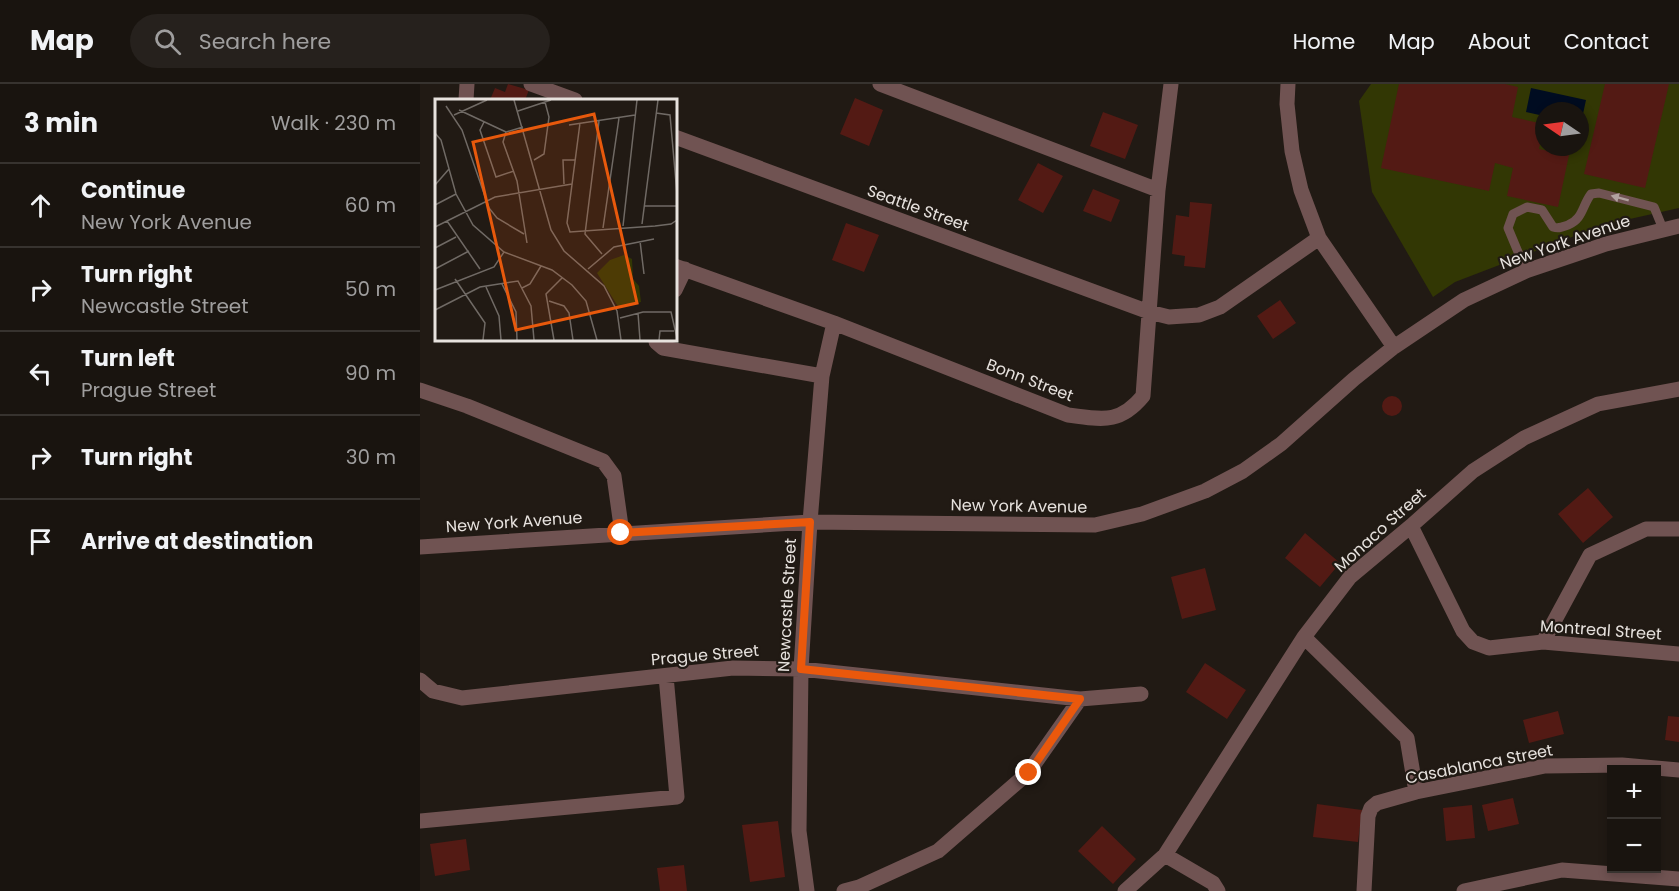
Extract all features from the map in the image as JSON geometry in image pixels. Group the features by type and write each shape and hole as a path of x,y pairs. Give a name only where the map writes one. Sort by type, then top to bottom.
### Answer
{"street":[{"path":"466,99 467,84"},
{"path":"531,84 572,99"},
{"path":"880,84 1158,190"},
{"name":"Bonn Street","path":"680,268 834,323 1068,415 1107,420 1132,410 1143,396 1158,190 1171,84"},
{"path":"1288,84 1287,104 1292,151 1301,190 1319,238 1394,347"},
{"name":"Seattle Street","path":"676,137 1149,312 1169,317 1199,315 1220,307 1319,238"},
{"name":"New York Avenue","path":"420,546 810,522 1095,525 1142,514 1205,490 1243,471 1281,444 1394,347 1464,300 1526,271 1606,244 1679,226"},
{"path":"676,286 680,268"},
{"name":"Newcastle Street","path":"807,891 799,831 801,669 822,376 834,323"},
{"path":"656,340 663,348 822,376"},
{"name":"Monaco Street","path":"1125,891 1165,855 1304,637 1350,577 1473,471 1524,438 1598,404 1679,389"},
{"path":"420,390 467,406 603,461 614,476 621,533"},
{"name":"Montreal Street","path":"1411,526 1463,631 1473,642 1489,648 1543,642 1679,654"},
{"path":"1543,642 1590,555 1646,529 1679,529"},
{"path":"1304,637 1407,738 1416,792"},
{"name":"Prague Street","path":"420,680 433,691 462,698 733,668 801,669 1080,699 1141,694"},
{"path":"420,820 677,797 666,676"},
{"path":"844,891 859,887 938,851 1029,773 1080,699"},
{"name":"Casablanca Street","path":"1364,891 1368,816 1371,808 1377,804 1416,792 1545,766 1622,765 1679,770"},
{"path":"1165,855 1213,883 1218,891"},
{"path":"1464,891 1562,870 1679,879"}],"lane":[{"path":"1526,271 1508,228 1514,214 1519,209 1527,207 1542,210 1553,227 1558,229 1576,222 1582,213 1585,201 1591,194 1599,193 1654,207 1663,229"}],"green space":[{"path":"1371,84 1679,84 1679,208 1603,225 1455,282 1433,297 1372,192 1359,101"}],"water":[{"path":"1531,88 1586,100 1586,102 1535,102 1535,114 1526,112"}],"building":[{"path":"508,84 529,90 525,99 490,99 495,88 505,92"},
{"path":"1399,84 1505,84 1518,87 1512,117 1535,122 1535,156 1569,156 1558,207 1507,196 1513,168 1495,163 1489,191 1381,168"},
{"path":"1605,84 1669,84 1645,188 1584,174"},
{"path":"855,98 883,110 869,146 840,134"},
{"path":"1103,112 1138,125 1125,159 1090,146"},
{"path":"1038,163 1063,176 1043,213 1018,200"},
{"path":"1093,189 1120,200 1111,222 1083,211"},
{"path":"1190,202 1212,204 1205,268 1184,266 1185,256 1172,254 1176,215 1189,217"},
{"path":"846,223 879,235 864,272 832,260"},
{"path":"1280,300 1296,323 1273,339 1257,316"},
{"path":"1388,396 1396,396 1402,402 1402,410 1396,416 1388,416 1382,410 1382,402"},
{"path":"1588,488 1613,517 1583,543 1558,514"},
{"path":"1305,533 1340,563 1320,587 1285,558"},
{"path":"1205,568 1216,610 1182,619 1171,577"},
{"path":"1205,663 1246,690 1227,719 1186,692"},
{"path":"1558,711 1564,734 1529,743 1523,720"},
{"path":"1668,716 1679,717 1679,742 1665,740"},
{"path":"1513,798 1519,824 1488,831 1482,805"},
{"path":"1317,804 1362,810 1358,842 1313,837"},
{"path":"1472,805 1475,838 1446,841 1443,808"},
{"path":"778,821 785,877 750,882 742,825"},
{"path":"1102,826 1136,859 1113,884 1078,851"},
{"path":"466,839 470,870 435,876 430,844"},
{"path":"684,865 687,891 660,891 657,868"}],"route":[{"path":"621,533 810,522 801,669 1080,699 1029,773"}]}
